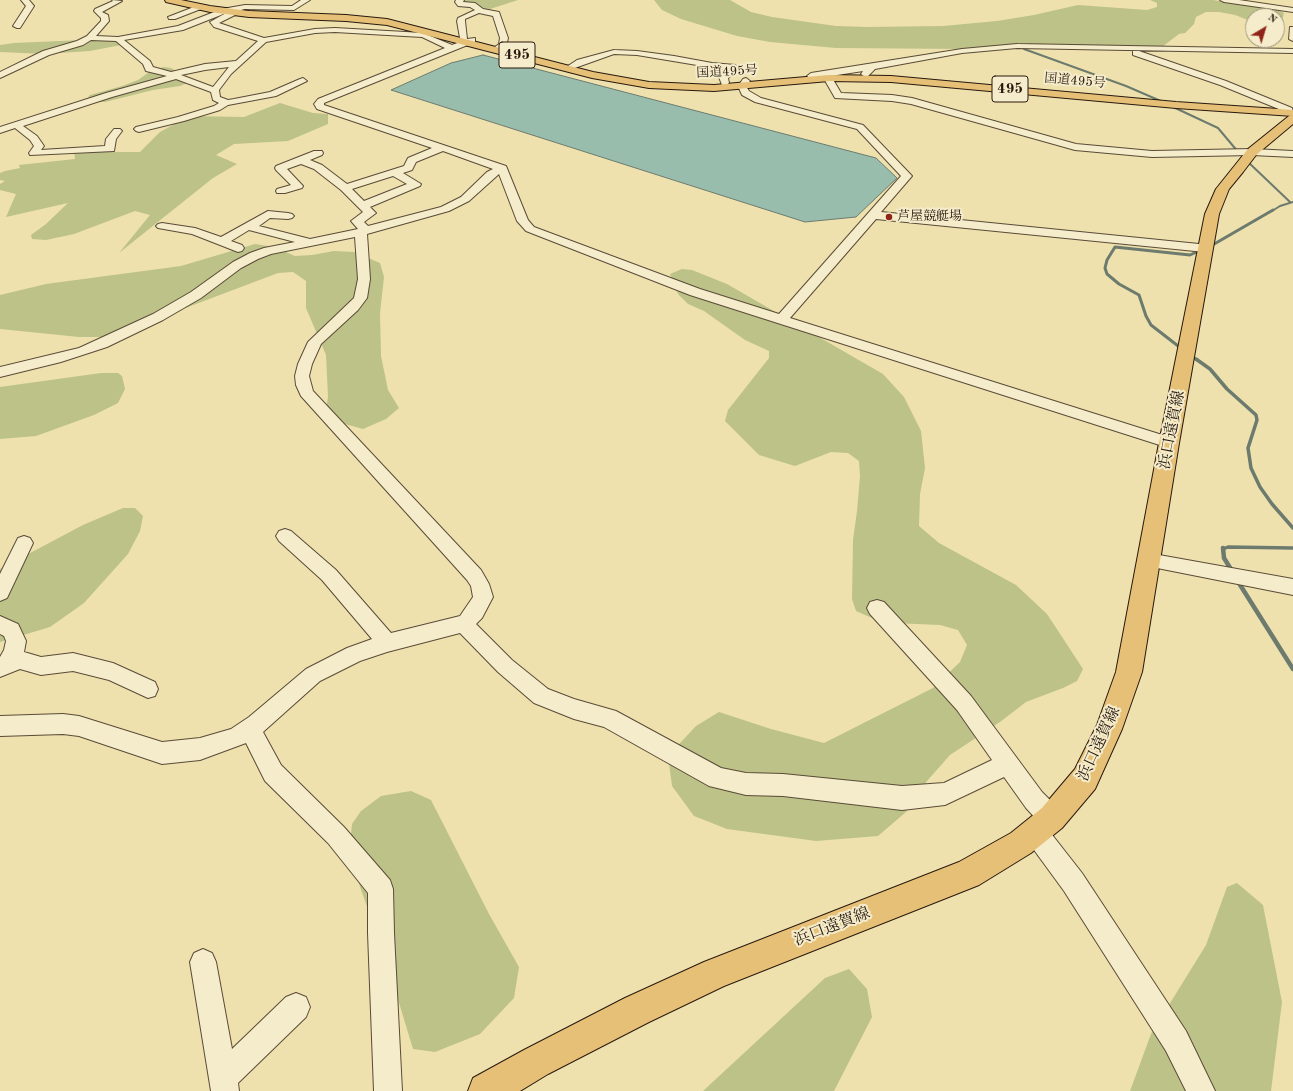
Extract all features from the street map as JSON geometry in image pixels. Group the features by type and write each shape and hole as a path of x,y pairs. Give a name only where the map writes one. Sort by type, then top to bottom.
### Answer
{"main road":[{"name":"国道495号","path":"169,0 202,7 230,9"},
{"name":"国道495号","path":"180,0 281,16 346,18 387,22 499,47 605,74 651,82 687,84 744,84 828,77 868,71 1150,101"},
{"name":"国道495号","path":"468,40 592,75 623,81 677,87 714,88 810,76 868,78 910,80 1292,113"},
{"name":"浜口遠賀線","path":"486,1091 536,1062 637,1010 715,973 968,874 1021,843 1043,825 1085,779 1109,729 1129,672 1169,443 1212,214 1223,189 1252,152 1292,113"}],"street":[{"path":"17,26 30,6 25,0"},
{"path":"0,75 46,53 80,43 90,38 105,21 104,17 98,11 118,1 116,0"},
{"path":"90,38 118,39 180,28 230,9 294,8 306,0"},
{"path":"460,0 459,2 461,4 472,5 477,7 480,11"},
{"path":"1224,0 1293,10"},
{"path":"172,17 202,7"},
{"path":"230,9 214,22 217,25 264,40 315,31 335,30 422,35 451,48"},
{"path":"499,47 503,45 504,38 496,14 480,11 462,18 461,21 468,40 321,101 319,104 320,107 502,168 523,221 530,229 695,292 1169,443"},
{"path":"1293,29 1293,39"},
{"path":"118,39 141,58 149,69 174,75 206,88 215,90"},
{"path":"224,103 224,101 216,98 215,90 228,72 264,40"},
{"path":"810,76 868,71 962,51 1002,47 1293,51"},
{"path":"1122,48 1224,83 1292,113"},
{"path":"572,66 580,62 614,52 637,53 674,58 712,66 735,68 723,77 725,83"},
{"path":"0,130 174,75 201,68 238,63"},
{"path":"828,77 838,96 892,98 912,101 1074,147 1152,154 1252,152 1293,154"},
{"path":"139,130 217,108 224,103 273,94 303,81"},
{"path":"744,84 745,93 758,100 860,127 907,176 781,320"},
{"path":"16,125 34,138 39,146 34,153 110,149 111,139 118,131"},
{"path":"82,150 90,141"},
{"path":"345,188 408,168 412,160 444,148"},
{"path":"281,191 298,186 276,169 318,153"},
{"path":"0,726 63,724 79,726 162,753 200,749 237,738 258,724 314,675 354,654 387,643 466,623 475,612 482,597 480,584 474,575 306,393 302,376 305,364 316,342 353,307 360,298 364,279 363,231 357,221 370,213 345,188 318,167 301,160"},
{"path":"318,167 328,163"},
{"path":"0,372 84,351 158,317 196,295 254,256 268,251 363,231 454,205 470,196 491,174 502,168"},
{"path":"362,206 416,184 395,173"},
{"path":"223,241 249,225 252,225 268,214 288,216"},
{"path":"874,215 1205,248"},
{"path":"252,225 254,228 271,233 310,242"},
{"path":"162,226 195,231 238,248"},
{"path":"285,536 329,575 387,643"},
{"path":"0,593 24,543"},
{"path":"1148,560 1293,587"},
{"path":"877,608 964,703 1034,800 1043,825 1073,882 1176,1041 1201,1091"},
{"path":"466,623 468,629 505,666 541,696 574,709 608,718 717,778 746,784 783,785 902,798 945,794 1008,764"},
{"path":"0,624 11,630 16,640 14,651 4,666"},
{"path":"4,666 20,660 41,666 73,662 113,672 148,689"},
{"path":"250,729 273,773 336,835 381,889 381,933 388,1091"},
{"path":"203,962 224,1085"},
{"path":"224,1085 296,1007"}],"green space":[{"path":"460,0 518,0 490,9 467,8 463,6"},
{"path":"654,0 730,0 751,12 772,17 836,26 867,27 943,26 997,21 1034,15 1078,5 1147,10 1157,7 1157,3 1150,0 1213,0 1262,8 1245,8 1245,19 1219,12 1206,12 1196,17 1194,24 1185,33 1179,34 1162,47 1040,45 963,49 836,48 770,42 737,36 681,19 662,10"},
{"path":"107,39 118,41 121,45 90,51 45,54 0,52 0,45 14,43"},
{"path":"164,67 171,68 191,80 190,82 180,86 153,90 105,102 91,102 86,100 90,95 138,80 152,70"},
{"path":"280,103 313,113 328,114 328,124 288,141 234,144 216,155 237,164 213,178 119,253 150,215 135,211 74,234 46,240 32,239 31,235 46,224 68,203 6,217 16,194 0,190 0,184 5,181 0,180 0,173 20,168 19,165 75,159 74,152 140,152 160,132 189,116 244,117"},
{"path":"255,244 274,247 295,256 334,251 354,252 380,263 384,277 380,313 381,356 388,390 399,408 386,419 363,429 345,424 326,411 328,396 326,355 306,308 306,281 293,272 278,273 104,337 79,337 0,329 0,295 46,284 181,266"},
{"path":"682,269 692,270 727,284 883,374 904,397 921,431 925,468 920,494 919,526 939,543 1016,585 1047,614 1083,669 1077,681 1026,702 1000,722 950,755 927,781 906,812 878,836 816,841 727,829 694,816 672,786 668,756 696,726 719,712 771,729 824,743 933,688 960,662 967,645 958,630 940,625 893,623 872,618 856,611 852,599 853,540 860,476 859,461 848,453 831,452 795,466 759,455 725,421 728,410 769,358 769,351 745,340 704,311 688,304 678,294 670,274"},
{"path":"101,373 118,373 122,376 125,389 118,403 94,415 36,436 0,439 0,387"},
{"path":"123,508 135,508 143,516 140,531 128,554 84,603 50,627 0,642 0,569 83,525"},
{"path":"411,791 431,800 489,914 519,967 514,998 480,1034 435,1052 413,1049 390,973 349,855 352,824 361,811 381,796"},
{"path":"1237,883 1263,905 1282,1002 1271,1091 1130,1091 1151,1034 1206,945 1227,887"},
{"path":"849,969 867,989 872,1017 834,1091 703,1091 825,978"}],"shaded area":[{"path":"483,55 876,158 897,178 856,217 805,222 391,90 451,63"}],"waterway":[{"path":"1024,49 1126,86 1163,102"},
{"path":"1171,106 1218,128 1239,153"},
{"path":"1247,161 1290,202"},
{"path":"1272,211 1280,206 1293,202"},
{"path":"1209,247 1273,210"},
{"path":"1182,349 1151,325 1146,316 1139,295 1119,284 1107,274 1105,268 1107,260 1115,247 1190,255 1201,250"},
{"path":"1191,356 1197,360"},
{"path":"1196,359 1210,369 1227,389 1256,415 1257,420 1248,448 1251,468 1260,487 1272,504 1293,528"},
{"path":"1223,549 1228,547 1293,548"},
{"path":"1223,549 1224,558 1232,571"},
{"path":"1237,580 1293,669"}],"place":[{"name":"芦屋競艇場","path":"889,217"}]}
